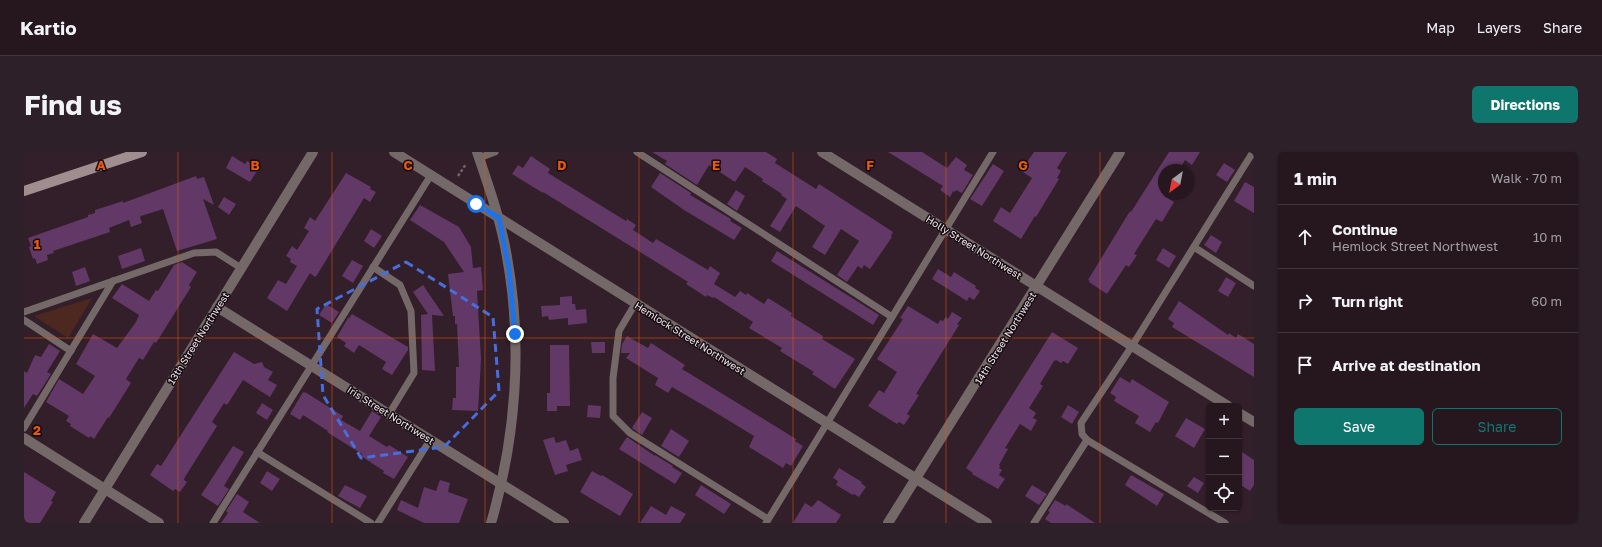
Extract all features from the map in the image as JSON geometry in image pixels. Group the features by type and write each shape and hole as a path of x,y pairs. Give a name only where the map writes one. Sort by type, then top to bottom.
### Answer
{"main road":[{"path":"24,191 125,155 142,152"}],"street":[{"name":"13th Street Northwest","path":"84,523 313,152"},
{"name":"Hemlock Street Northwest","path":"394,152 987,523"},
{"name":"Holly Street Northwest","path":"822,152 1223,403"},
{"name":"14th Street Northwest","path":"888,523 1120,152"},
{"path":"478,155 499,218 511,281 515,348 513,403 502,484 491,523"},
{"name":"Iris Street Northwest","path":"217,307 564,523"},
{"path":"1242,415 1254,422"},
{"path":"24,438 159,523"}],"lane":[{"path":"478,155 495,152"},
{"path":"637,152 892,317"},
{"path":"635,304 619,331 613,378 613,416 630,433 767,521 993,152"},
{"path":"1225,523 1087,440 1082,434 1081,423 1132,346 1253,152"},
{"path":"213,523 431,175"},
{"path":"1194,247 1254,286"},
{"path":"24,312 194,253 216,252 241,268"},
{"path":"373,267 400,285 411,311 414,373 389,414"},
{"path":"24,428 113,281"},
{"path":"24,320 71,351"},
{"path":"378,523 430,440"},
{"path":"1034,523 1087,440"},
{"path":"257,452 371,523"}],"path":[{"path":"458,176 466,164"}],"highlighted area":[{"path":"406,262 493,317 499,391 444,447 361,458 323,395 317,309"}],"shaded area":[{"path":"92,298 68,338 34,316"}],"building":[{"path":"652,152 766,152 777,159 775,163 816,189 819,184 893,232 892,237 870,269 864,265 862,269 858,266 847,282 837,275 859,241 841,229 825,255 812,247 825,226 796,206 780,232 770,226 787,199 762,181 763,179 745,167 735,182 709,165 697,185 665,164 667,161"},
{"path":"888,152 922,152 947,168 956,157 967,165 964,170 973,175 962,193 956,190 955,192 953,191 950,197 940,190 943,186"},
{"path":"1034,152 1067,152 1057,168 1061,171 1057,178 1059,179 1021,239 993,221 1001,207 1010,213 1032,178 1021,171"},
{"path":"1169,152 1200,152 1193,164 1185,160 1183,164 1161,164"},
{"path":"232,156 245,164 247,161 259,168 250,182 226,168"},
{"path":"531,156 550,169 548,173 626,221 627,219 636,225 633,230 653,243 656,239 708,270 710,266 720,273 714,284 735,297 740,291 746,295 747,293 764,304 768,298 792,313 791,316 823,336 822,339 855,359 835,389 812,374 814,372 780,351 782,348 749,328 753,322 714,297 713,298 707,295 706,297 686,284 688,282 512,174 518,165 523,168"},
{"path":"1224,163 1235,170 1227,182 1216,175"},
{"path":"993,164 1004,171 982,206 970,199"},
{"path":"1158,169 1158,200 1171,200 1174,202 1162,222 1156,219 1134,254 1137,255 1129,267 1126,265 1107,294 1088,280 1130,211 1131,212"},
{"path":"346,173 371,187 370,189 376,192 370,202 364,198 317,275 315,277 310,273 287,311 267,298 278,280 286,284 297,266 290,262 291,259 286,256 292,246 297,250 309,231 304,228 310,217 315,221"},
{"path":"660,173 691,193 690,195 731,219 730,221 742,228 734,240 684,210 651,187"},
{"path":"196,176 197,179 204,177 214,205 203,199 217,239 177,251 163,209 141,216 142,223 131,227 129,220 109,228 110,232 53,251 54,253 47,255 48,260 37,264 35,258 33,259 28,238 88,217 88,215 95,213 95,210 123,201 123,203"},
{"path":"1245,182 1254,187 1254,213 1234,201"},
{"path":"736,190 745,196 737,211 727,204"},
{"path":"224,197 236,204 229,215 218,207"},
{"path":"420,205 459,227 471,247 473,268 481,267 483,290 477,291 481,359 478,411 452,410 453,398 456,398 456,367 459,367 457,324 455,324 455,316 453,316 448,274 464,272 444,242 410,220"},
{"path":"371,229 382,236 374,248 364,241"},
{"path":"1211,235 1222,242 1216,253 1204,245"},
{"path":"141,248 145,261 122,269 118,256"},
{"path":"1163,248 1176,256 1169,268 1156,260"},
{"path":"777,251 879,315 873,325 771,261"},
{"path":"352,260 363,266 353,283 342,276"},
{"path":"182,262 197,272 189,285 191,287 156,343 154,342 143,360 139,358 126,379 131,383 109,418 108,417 94,439 90,436 89,438 70,426 71,424 66,421 69,416 46,402 59,379 83,394 95,376 76,364 93,334 117,348 136,322 139,315 112,298 122,284 149,301 156,290 158,291 174,265"},
{"path":"85,267 90,281 76,286 72,272"},
{"path":"938,269 951,277 954,272 976,286 975,288 980,291 974,300 969,297 967,301 932,279"},
{"path":"1226,277 1236,283 1228,297 1218,291"},
{"path":"423,285 444,316 432,315 435,371 422,370 421,315 428,314 413,292"},
{"path":"572,296 572,304 575,304 576,310 586,309 587,323 568,325 568,318 549,320 548,316 542,317 541,306 560,305 560,297"},
{"path":"1179,301 1228,335 1229,333 1236,338 1238,334 1254,344 1254,377 1172,327 1174,323 1168,319"},
{"path":"326,304 339,312 332,323 319,315"},
{"path":"908,306 938,324 940,320 943,321 946,317 948,319 952,312 962,318 916,394 919,395 907,414 910,416 904,425 899,422 897,424 868,406 879,390 884,393 897,372 877,359 903,319 900,318"},
{"path":"352,314 408,347 408,350 392,375 382,369 386,362 359,345 354,353 344,346 346,343 337,337"},
{"path":"1052,332 1078,348 1068,364 1063,361 1061,363 1056,360 1054,361 1040,384 1043,386 1029,408 1036,413 1033,418 1037,420 1031,431 1020,424 1005,448 1008,449 999,465 999,468 1002,470 999,475 1005,479 998,489 972,474 973,473 966,468"},
{"path":"627,336 648,348 651,343 685,365 682,369 796,439 795,441 803,446 791,466 786,463 783,468 749,447 754,436 718,414 672,387 668,393 655,385 658,378 626,358 630,353 621,353 622,344"},
{"path":"591,342 605,342 605,353 592,353"},
{"path":"49,344 60,351 47,372 51,374 37,396 33,394 24,408 24,371 27,373 35,355 41,357"},
{"path":"550,345 569,345 570,406 557,406 557,411 547,411 547,393 550,393"},
{"path":"234,352 254,364 262,362 264,367 273,372 268,380 277,385 270,397 243,380 227,405 224,403 212,422 217,426 185,477 184,480 187,482 180,492 175,489 173,491 150,475 157,464 161,466"},
{"path":"1120,377 1130,383 1132,379 1169,402 1158,423 1156,422 1150,432 1135,423 1139,416 1114,401 1116,397 1110,393"},
{"path":"303,392 343,416 341,420 360,431 372,411 381,417 369,436 387,447 389,445 408,457 394,479 383,473 384,471 361,456 362,454 303,415 300,420 290,414"},
{"path":"262,403 273,410 267,420 256,413"},
{"path":"588,405 601,406 600,418 587,417"},
{"path":"1068,405 1079,412 1072,424 1061,417"},
{"path":"642,412 652,418 642,435 632,428"},
{"path":"1186,418 1205,429 1194,448 1175,436"},
{"path":"671,429 689,441 679,457 661,446"},
{"path":"554,437 556,443 566,440 570,451 578,448 582,460 566,465 568,471 555,475 543,440"},
{"path":"627,437 682,473 675,484 619,449"},
{"path":"233,446 244,452 224,486 229,489 218,506 201,495"},
{"path":"1242,452 1254,460 1254,485 1250,491 1242,486"},
{"path":"839,468 862,482 861,483 866,487 859,497 836,485 838,481 833,478"},
{"path":"267,471 280,479 272,491 260,483"},
{"path":"592,471 601,476 602,475 633,494 620,516 580,492"},
{"path":"24,472 56,492 51,501 53,502 40,523 24,523"},
{"path":"1131,475 1164,494 1157,506 1125,485"},
{"path":"1194,477 1204,483 1198,493 1187,486"},
{"path":"440,480 450,483 448,492 468,499 459,523 424,523 397,510 401,500 418,508 424,487 436,491"},
{"path":"345,485 367,496 360,508 338,496"},
{"path":"701,485 731,504 724,514 695,495"},
{"path":"1032,485 1047,494 1039,505 1025,496"},
{"path":"237,494 249,502 243,512 260,523 221,523 228,513 226,511"},
{"path":"818,500 841,515 836,523 793,523 805,503 812,507"},
{"path":"1055,500 1066,506 1066,504 1095,523 1051,523 1045,519"},
{"path":"651,506 666,515 671,506 686,514 680,523 640,523"}],"route":[{"path":"476,204 499,218 511,281 515,334"}]}
